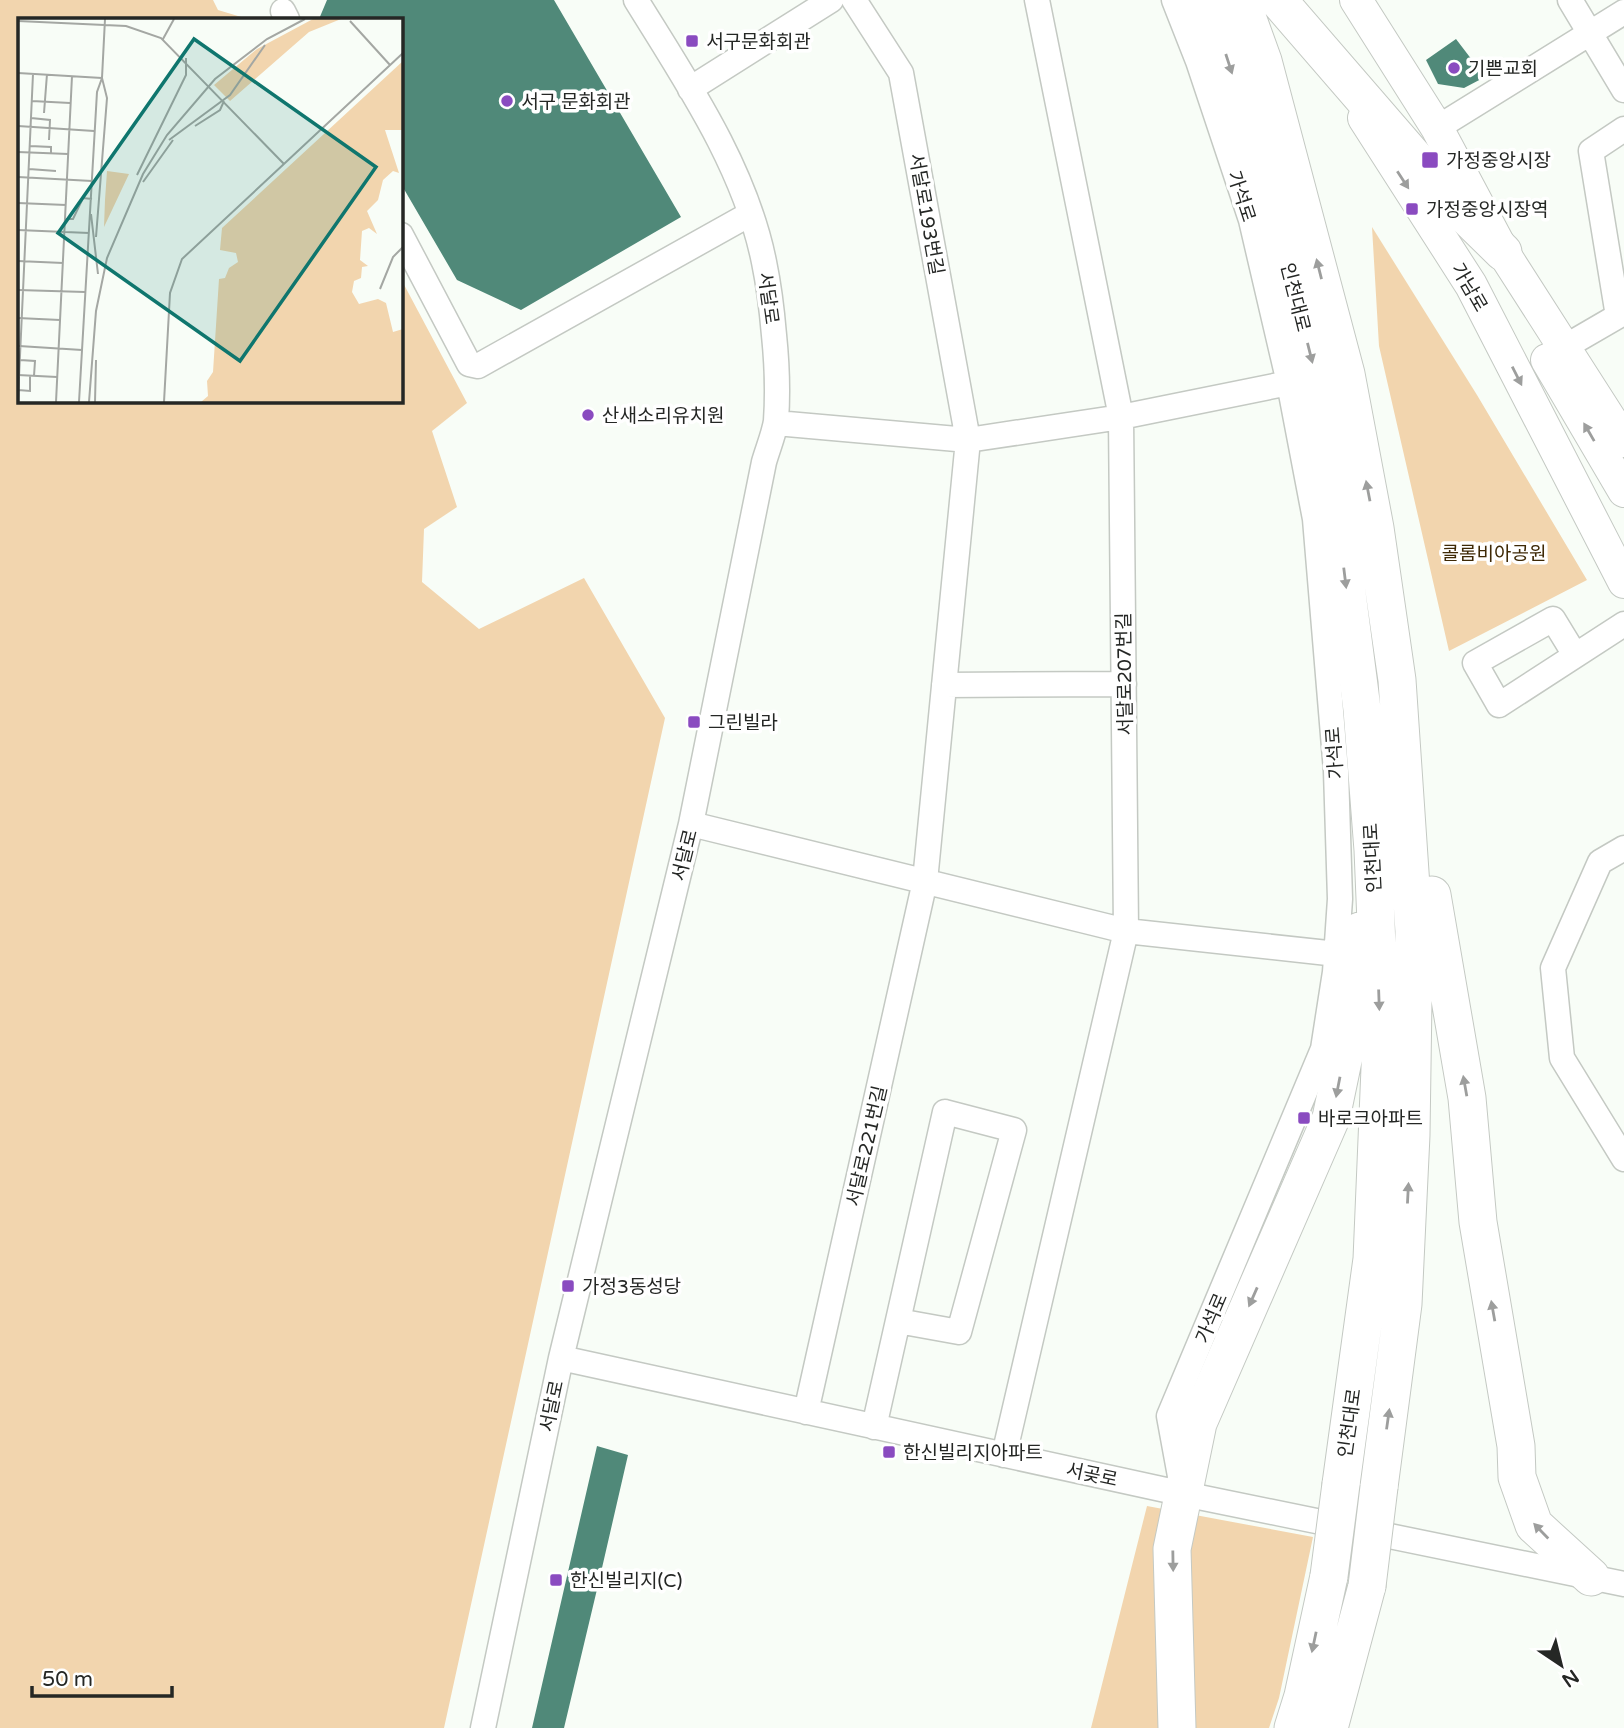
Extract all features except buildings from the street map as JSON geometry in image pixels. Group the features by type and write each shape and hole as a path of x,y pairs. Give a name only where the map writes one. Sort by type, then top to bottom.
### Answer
{"highway":[{"name":"인천대로","path":"1204,0 1226,55 1273,207 1315,374 1362,709 1373,850 1381,1044 1372,1259 1329,1576 1303,1696 1293,1728"},
{"name":"인천대로","path":"1241,0 1263,61 1346,374 1375,528 1397,680 1414,931 1411,1136 1403,1304 1367,1586 1329,1728"},
{"path":"1278,0 1458,208 1503,252"},
{"path":"1397,680 1467,1098 1478,1222 1516,1446 1517,1477 1534,1525 1607,1581"},
{"path":"1177,1728 1172,1549 1198,1423 1331,1118 1345,1051 1349,1003 1373,850"}],"main road":[{"name":"가남로","path":"1302,0 1313,40 1471,285 1624,582"},
{"path":"1356,0 1437,128 1503,252 1624,441"},
{"path":"1458,208 1624,491"}],"street":[{"name":"서달로","path":"483,1728 561,1358 691,824 764,462 776,423 777,367 772,314 764,260 750,214 731,165 690,89 636,0"},
{"path":"690,89 831,0"},
{"name":"서달로193번길","path":"854,0 901,73 968,440"},
{"path":"1037,0 1121,417"},
{"name":"가석로","path":"1174,0 1198,61 1251,220 1289,383 1317,532 1336,771 1340,899 1337,954 1323,1049 1169,1416 1184,1494"},
{"path":"1570,0 1624,90"},
{"path":"1437,128 1624,12"},
{"path":"1563,348 1618,316 1591,151 1624,129"},
{"path":"402,237 469,364 478,366 750,214"},
{"path":"776,423 968,440 1121,417 1289,383"},
{"name":"서달로207번길","path":"1121,417 1126,931"},
{"path":"925,881 968,440"},
{"path":"1576,655 1624,624"},
{"path":"944,685 1124,684"},
{"path":"691,824 1126,931 1337,954"},
{"path":"1624,848 1600,863 1553,968 1562,1058 1624,1159"},
{"name":"서달로221번길","path":"806,1412 925,881"},
{"path":"1004,1455 1126,931"},
{"path":"874,1427 945,1112 1014,1130 959,1332 898,1321"},
{"name":"서곶로","path":"561,1358 1184,1494 1607,1581"}],"green space":[{"path":"0,0 213,0 218,10 245,18 18,18 18,402 402,402 402,281 467,403 432,431 457,507 424,529 422,582 479,629 584,578 665,718 444,1728 0,1728"},
{"name":"콜롬비아공원","path":"1372,227 1477,395 1587,580 1449,651 1379,346"},
{"path":"1147,1506 1313,1537 1279,1698 1269,1728 1091,1728"}],"place":[{"name":"서구문화회관","path":"692,41"},
{"name":"기쁜교회","path":"1454,68"},
{"name":"서구 문화회관","path":"507,101"},
{"name":"가정중앙시장","path":"1430,160"},
{"name":"가정중앙시장역","path":"1412,209"},
{"name":"산새소리유치원","path":"588,415"},
{"name":"그린빌라","path":"694,722"},
{"name":"바로크아파트","path":"1304,1118"},
{"name":"가정3동성당","path":"568,1286"},
{"name":"한신빌리지아파트","path":"889,1452"},
{"name":"한신빌리지(C)","path":"556,1580"}]}
